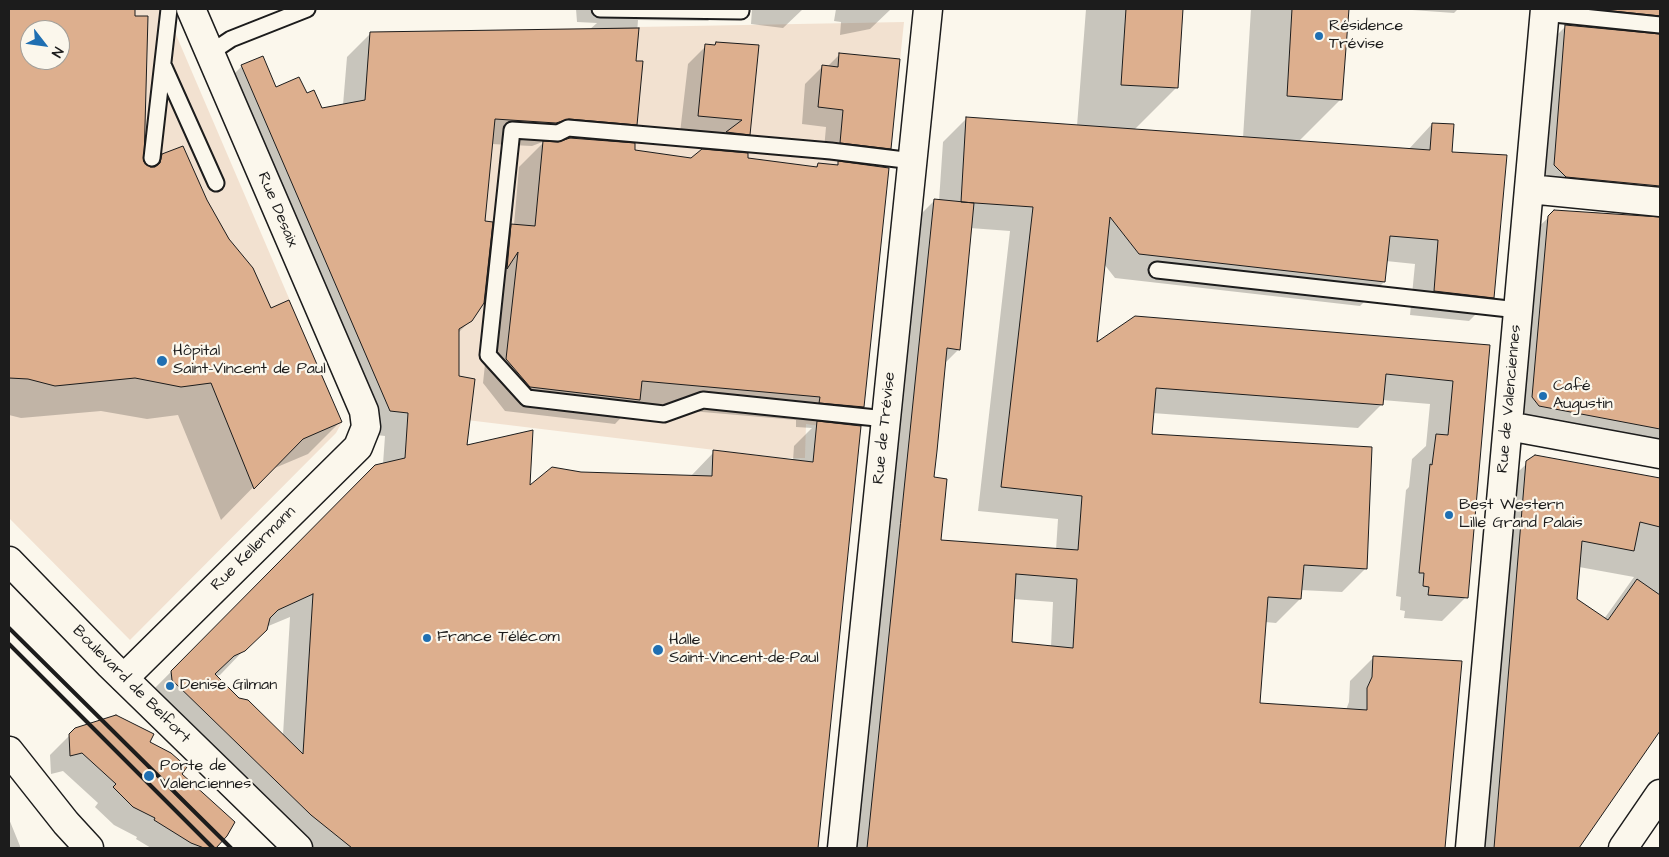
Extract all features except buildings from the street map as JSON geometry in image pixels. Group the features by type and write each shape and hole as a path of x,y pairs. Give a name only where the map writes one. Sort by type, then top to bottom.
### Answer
{"street":[{"name":"Rue Desaix","path":"190,9 364,411"},
{"name":"Rue de Trévise","path":"842,848 928,9"},
{"name":"Rue de Valenciennes","path":"1470,848 1544,11"},
{"path":"1529,190 1660,202"},
{"name":"Rue Kellermann","path":"124,678 358,447 366,427 364,411"},
{"path":"1508,426 1660,454"},
{"name":"Boulevard de Belfort","path":"9,561 124,678 298,848"},
{"path":"9,751 66,824 89,848"},
{"path":"1623,848 1660,794"}],"lane":[{"path":"152,158 169,9"},
{"path":"210,53 231,39 307,9"},
{"path":"600,9 731,11 741,11 741,9"},
{"path":"1544,11 1660,25"},
{"path":"163,65 216,183"},
{"path":"886,419 703,400 664,414 527,398 488,355 512,130 558,133 568,128 831,150 912,161"},
{"path":"1157,270 1518,310"}],"shaded area":[{"name":"Hôpital Saint-Vincent de Paul","path":"9,9 165,9 342,422 336,433 130,640 9,518"},
{"path":"904,22 861,432 806,424 805,458 781,458 442,417 406,395 408,413 390,411 349,317 370,32"}],"railway":[{"path":"9,628 231,848"},
{"path":"9,644 213,848"}],"place":[{"name":"Résidence Trévise","path":"1319,36"},
{"name":"Hôpital Saint-Vincent de Paul","path":"162,361"},
{"name":"Café Augustin","path":"1543,396"},
{"name":"Best Western Lille Grand Palais","path":"1449,515"},
{"name":"France Télécom","path":"427,638"},
{"name":"Halle Saint-Vincent-de-Paul","path":"658,650"},
{"name":"Denise Gilman","path":"170,686"},
{"name":"Porte de Valenciennes","path":"149,776"}]}
